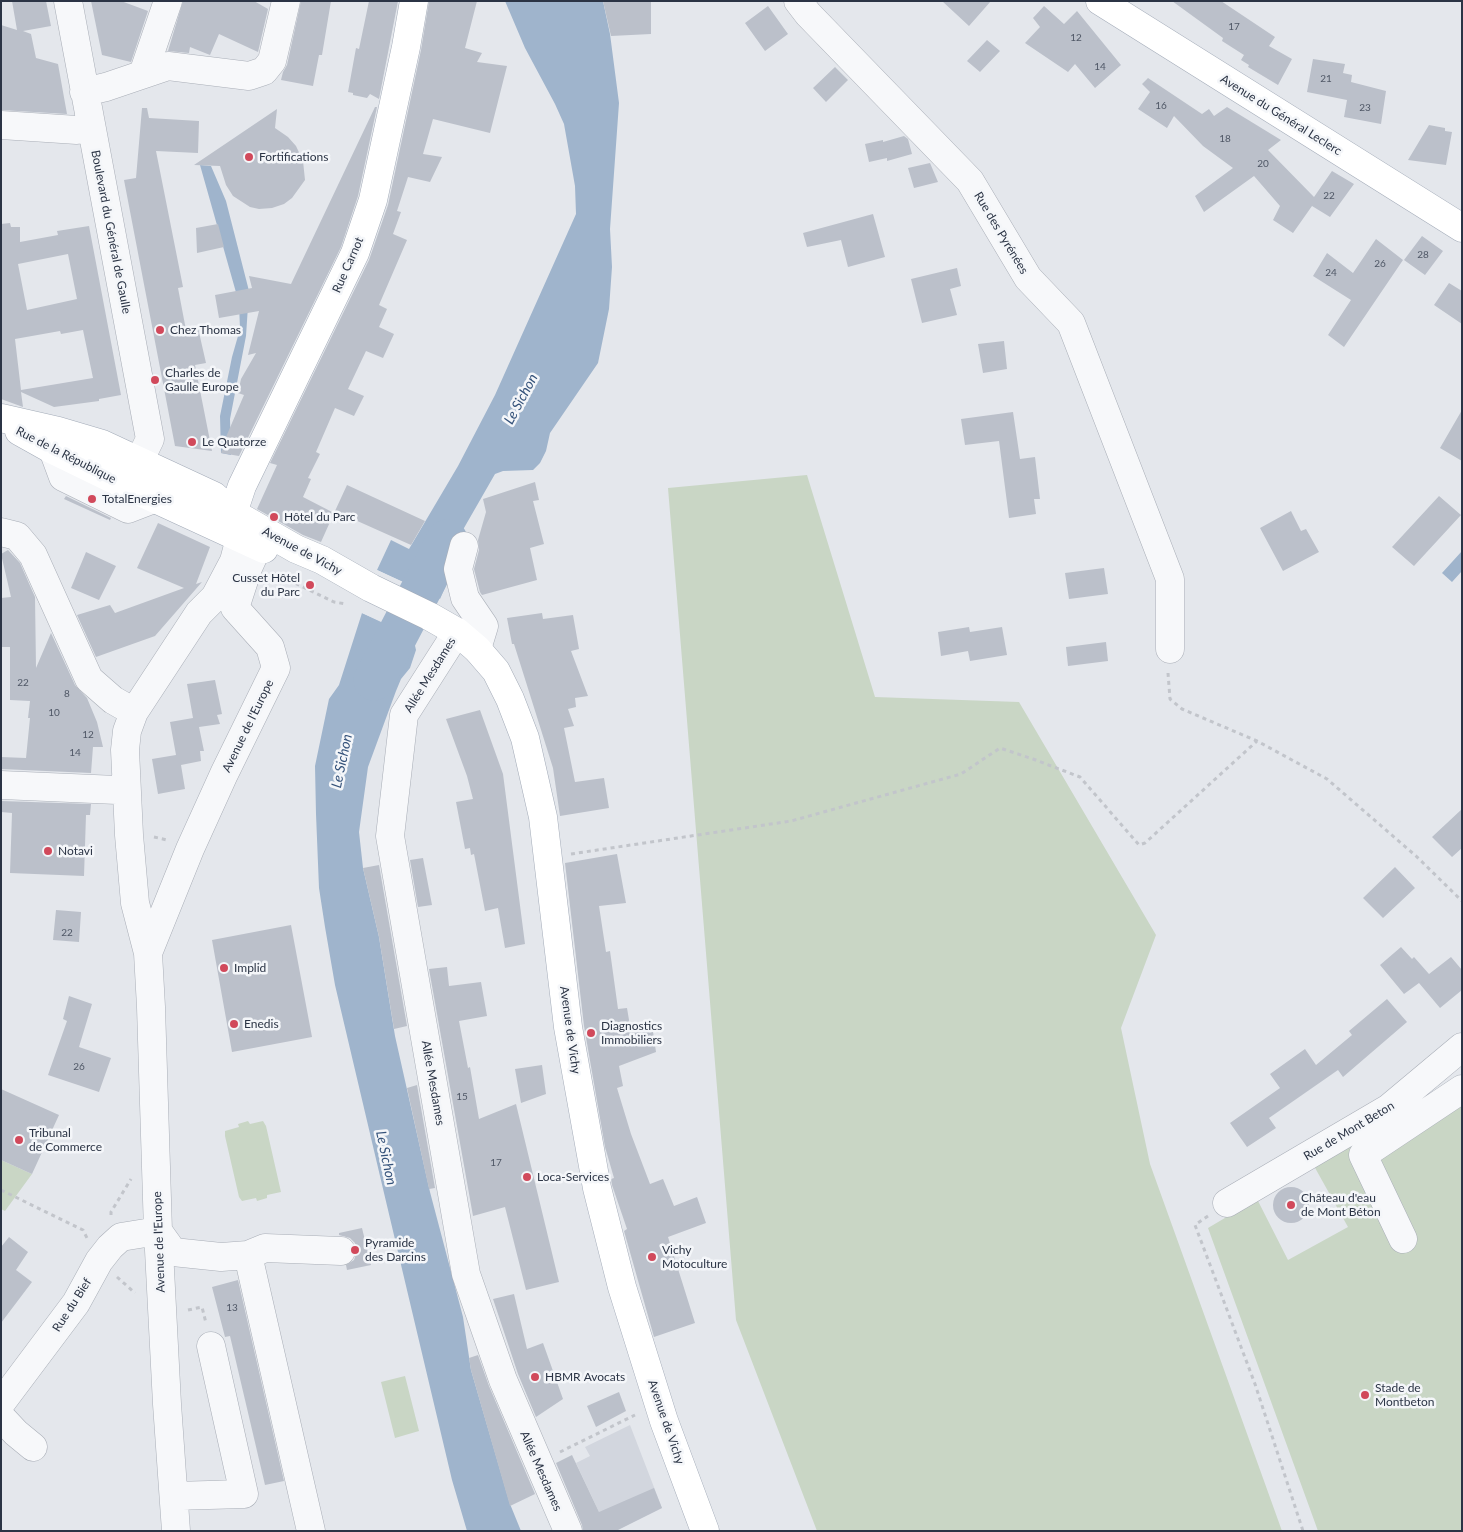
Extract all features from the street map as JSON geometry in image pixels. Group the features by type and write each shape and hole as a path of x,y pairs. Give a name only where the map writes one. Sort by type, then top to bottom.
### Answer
{"main road":[{"name":"Rue Carnot","path":"246,540 242,486 355,253 373,200 414,1"},
{"name":"Avenue du Général Leclerc","path":"1100,1 1462,228"},
{"name":"Rue de la République","path":"1,419 58,431 102,444 214,496 246,540"},
{"name":"Rue de la République","path":"1,419 53,450 246,540"},
{"name":"Avenue de Vichy","path":"246,540 296,549 322,560 371,588 429,616 467,641 496,671 510,699 525,738 543,817 568,1027 597,1188 622,1287 664,1421 705,1531"},
{"name":"Avenue de Vichy","path":"246,540 316,573 371,588"}],"street":[{"name":"Boulevard du Général de Gaulle","path":"68,1 150,439 127,486"},
{"name":"Rue des Pyrénées","path":"798,1 808,14 970,181 1028,278 1071,323 1170,579 1170,649"},
{"path":"143,74 159,4"},
{"path":"84,92 106,87 168,66 249,76 264,71 272,61 280,4"},
{"path":"1,125 77,130 91,128"},
{"path":"53,450 63,477 128,509 154,498"},
{"path":"1,532 17,536 33,555 89,679 113,700 134,712"},
{"name":"Avenue de l'Europe","path":"225,603 234,561 246,540"},
{"name":"Allée Mesdames","path":"464,546 458,569 465,598 484,626 467,641 404,715 390,836 466,1274 502,1380 568,1531"},
{"name":"Avenue de l'Europe","path":"176,1531 158,1230 148,953 135,904 129,835 125,750 127,731 134,712 199,612 225,603"},
{"name":"Avenue de l'Europe","path":"148,953 190,849 276,668 270,646 225,603"},
{"path":"1,785 117,790 127,793"},
{"path":"135,904 145,909 158,907 168,901"},
{"path":"1453,1054 1462,1083"},
{"name":"Rue de Mont Beton","path":"1227,1203 1389,1108 1453,1054"},
{"path":"1403,1239 1363,1155 1462,1089"},
{"path":"158,1230 174,1252 221,1257 248,1255 265,1248 341,1251"},
{"name":"Rue du Bief","path":"1,1403 76,1302 99,1261 110,1247 121,1237 158,1230"},
{"path":"248,1255 311,1531"},
{"path":"174,1496 244,1494 211,1346"},
{"path":"1,1417 33,1447"}],"path":[{"path":"246,540 272,572 334,602 349,605"},
{"path":"1170,649 1168,669 1170,698 1182,709 1257,741 1326,779 1416,856 1462,901"},
{"path":"547,850 562,855 791,821 961,774 1000,748 1080,777 1139,844 1145,843 1257,741"},
{"path":"129,835 160,838 190,849"},
{"path":"1,1190 84,1230 99,1261"},
{"path":"1227,1203 1195,1225 1255,1384 1302,1531"},
{"path":"184,1311 202,1307 211,1346"},
{"path":"537,1463 635,1415"}],"shaded area":[{"path":"630,1425 662,1508 615,1531 608,1531 576,1463 590,1456 585,1447"}],"green space":[{"path":"807,475 875,697 1019,702 1156,935 1121,1028 1150,1164 1282,1531 817,1531 736,1320 668,488"},
{"name":"Stade de Montbeton","path":"1462,1078 1462,1531 1318,1531 1208,1228 1257,1199 1288,1260 1348,1227 1314,1166"},
{"path":"248,1121 250,1124 263,1121 266,1126 281,1192 267,1195 267,1198 257,1201 256,1198 242,1201 239,1197 225,1136 225,1131 239,1127 238,1124"},
{"path":"1,1160 32,1174 5,1211 1,1209"},
{"path":"405,1376 419,1431 395,1438 381,1382"}],"water":[{"path":"505,1 603,1 610,34 619,103 610,229 612,267 609,309 598,363 550,433 546,451 540,463 533,470 503,471 495,474 437,575 448,581 440,599 377,570 391,540 409,549 458,466 495,395 576,214 575,186 564,124 525,48"},
{"path":"200,165 211,166 226,201 249,291 246,336 230,419 231,455 221,453 220,416 232,357 240,329 239,303"},
{"path":"1462,551 1462,571 1452,582 1442,573"},
{"path":"362,613 410,634 413,637 416,650 410,668 401,679 396,691 368,767 359,832 363,868 379,937 395,1036 430,1192 463,1317 471,1370 510,1504 521,1531 467,1531 452,1480 335,985 319,888 315,766 329,699 339,685"}],"pier":[{"path":"377,570 440,599 439,601 376,573"},
{"path":"363,611 415,635 413,637 362,613"}],"building":[{"path":"12,1 46,1 51,26 23,31 31,34 36,58 58,64 67,114 1,110 1,25 17,30"},
{"path":"91,1 121,1 148,11 131,62 102,55"},
{"path":"183,1 254,1 268,9 258,52 219,34 210,55 190,47 189,53 168,51"},
{"path":"301,1 331,1 322,55 319,55 313,86 281,80 287,65"},
{"path":"369,1 398,1 379,99 370,94 367,98 348,92 356,48 359,49"},
{"path":"429,1 477,1 465,48 482,53 477,62 507,66 490,133 433,119 423,154 442,157 430,182 408,177 397,211 401,212 393,234 407,240 379,305 387,309 379,327 394,334 383,358 366,351 348,389 364,396 354,416 335,408 316,452 320,454 308,478 311,479 303,497 334,513 321,542 303,535 257,509 277,465 270,463 369,260 388,205 421,50"},
{"path":"603,1 651,1 651,34 611,36"},
{"path":"942,1 991,1 969,26"},
{"path":"1172,1 1221,1 1275,37 1269,46 1292,59 1278,85 1248,67 1249,65 1241,60 1244,55 1222,41 1223,38"},
{"path":"768,6 788,34 765,51 745,23"},
{"path":"1044,6 1064,24 1077,11 1121,65 1095,88 1075,64 1068,72 1025,43 1040,27 1033,18"},
{"path":"987,40 1000,51 980,72 967,61"},
{"path":"1313,59 1345,64 1343,73 1352,75 1351,82 1386,91 1381,124 1344,117 1347,100 1307,92"},
{"path":"835,67 848,80 826,102 813,88"},
{"path":"1148,78 1202,114 1209,109 1214,116 1227,107 1281,140 1268,150 1314,197 1332,171 1354,184 1330,217 1312,206 1293,233 1273,220 1280,206 1254,176 1204,212 1195,196 1233,168 1203,146 1174,116 1167,128 1138,109 1150,92 1142,84"},
{"path":"375,107 377,107 358,196 341,247 239,456 221,453 244,395 238,393 241,379 256,353 248,355 259,311 219,318 215,295 252,288 249,276 291,284"},
{"path":"142,108 147,108 149,118 199,121 198,153 156,151 183,287 178,288 186,330 198,328 206,363 195,365 212,451 175,446 124,180 136,178"},
{"name":"Fortifications","path":"277,109 275,128 288,137 296,146 303,161 305,180 292,198 284,204 272,208 259,209 250,207 233,196 226,185 220,166 194,165"},
{"path":"1429,125 1445,128 1445,131 1452,132 1446,165 1408,160"},
{"path":"904,136 908,139 912,154 887,161 887,158 869,162 865,144 883,140 883,142"},
{"path":"930,163 938,182 914,188 908,168"},
{"path":"873,214 885,257 848,267 841,240 807,247 803,233"},
{"path":"10,223 11,227 20,227 20,242 58,235 57,231 89,226 121,395 99,399 99,401 54,407 21,392 23,407 1,399 1,224","holes":["68,254 77,299 27,310 18,264","83,330 93,378 21,390 15,339 60,331 61,334"]},
{"path":"218,224 224,247 197,253 196,228"},
{"path":"1422,236 1443,251 1425,275 1404,260"},
{"path":"1376,239 1403,260 1344,347 1328,335 1351,300 1313,276 1327,253 1353,273"},
{"path":"957,268 961,286 950,289 957,315 922,323 911,279"},
{"path":"1449,283 1462,291 1462,324 1434,305"},
{"path":"1004,341 1007,369 983,373 978,344"},
{"path":"1462,410 1462,461 1440,448"},
{"path":"1013,412 1020,459 1035,457 1040,499 1034,499 1036,514 1009,518 999,441 965,445 961,419"},
{"path":"535,482 539,500 533,501 544,544 530,548 537,580 482,595 474,569 479,550 478,540 486,512 483,499"},
{"path":"347,485 425,521 411,545 335,511"},
{"path":"66,496 111,518 110,520 64,499"},
{"path":"1439,496 1461,515 1414,566 1392,547"},
{"path":"1291,511 1301,531 1306,529 1319,552 1283,571 1260,528"},
{"path":"158,523 210,547 196,584 202,582 155,636 96,657 77,615 110,605 115,613 184,588 137,568"},
{"path":"8,550 20,563 35,597 36,668 51,633 75,685 87,698 97,722 103,747 93,747 91,773 1,769 1,757 26,758 30,718 28,718 30,701 10,700 10,647 2,647 1,598 11,597 1,554"},
{"path":"86,552 116,566 99,600 71,588"},
{"path":"1104,568 1108,594 1069,599 1065,573"},
{"path":"542,613 543,619 573,615 579,649 571,651 588,696 575,698 576,707 568,709 574,726 564,728 575,782 604,778 609,808 560,816 553,768 514,644 512,644 507,618"},
{"path":"969,627 970,632 1002,627 1007,655 970,661 968,651 941,656 938,632"},
{"path":"1106,642 1108,661 1068,666 1066,647"},
{"path":"215,680 222,714 217,715 220,724 199,727 204,751 200,751 201,761 181,765 185,789 158,794 152,759 176,755 170,722 193,718 187,684"},
{"path":"480,710 503,774 525,944 505,948 498,908 485,911 474,854 471,855 470,848 465,849 456,802 473,799 467,776 446,719"},
{"name":"Notavi","path":"1,801 91,804 90,815 86,815 84,876 10,873 12,813 1,812"},
{"path":"1462,809 1462,848 1452,857 1432,837"},
{"path":"617,854 626,903 599,906 606,952 610,951 618,1009 627,1008 631,1032 652,1025 656,1052 619,1066 623,1086 617,1088 631,1134 650,1184 663,1179 674,1206 697,1197 706,1223 668,1237 695,1323 654,1337 624,1231 627,1229 612,1185 611,1179 614,1178 605,1147 584,1026 565,863"},
{"path":"423,858 432,905 418,907 410,860"},
{"path":"379,865 407,1026 394,1029 379,937 363,868"},
{"path":"1395,867 1415,888 1383,918 1363,898"},
{"path":"56,910 81,912 79,942 53,940"},
{"path":"291,925 312,1037 232,1052 212,940"},
{"path":"1401,947 1412,959 1414,957 1429,974 1451,957 1462,970 1462,990 1440,1008 1419,983 1404,994 1380,965"},
{"path":"447,967 449,986 481,982 487,1016 459,1021 468,1068 470,1067 479,1119 516,1104 559,1282 526,1290 505,1207 473,1216 429,969"},
{"path":"69,996 92,1004 79,1047 111,1058 99,1092 48,1075 67,1021 63,1019"},
{"path":"1387,999 1407,1022 1343,1077 1338,1070 1269,1118 1276,1128 1247,1147 1230,1123 1280,1088 1270,1074 1305,1049 1316,1065 1352,1035 1349,1031"},
{"path":"542,1065 546,1094 521,1103 515,1069"},
{"path":"417,1085 435,1188 429,1189 407,1088"},
{"name":"Tribunal de Commerce","path":"1,1089 59,1115 32,1174 1,1160"},
{"name":"Château d'eau de Mont Béton","path":"1291,1187 1298,1188 1304,1192 1308,1198 1308,1212 1304,1218 1298,1222 1291,1223 1284,1222 1278,1218 1274,1212 1273,1205 1274,1198 1278,1192 1284,1188"},
{"name":"Pyramide des Darcins","path":"362,1228 371,1265 347,1270 346,1265 354,1260 357,1251 355,1243 350,1238 339,1235 339,1233"},
{"path":"9,1237 28,1252 16,1270 32,1282 1,1323 1,1247"},
{"path":"238,1280 284,1481 265,1485 230,1336 225,1337 212,1287"},
{"name":"HBMR Avocats","path":"514,1294 527,1349 543,1343 563,1399 536,1417 518,1374 493,1299"},
{"path":"478,1355 489,1386 535,1494 510,1506 471,1370 469,1358"},
{"path":"619,1392 626,1411 596,1427 587,1406"},
{"path":"572,1455 599,1512 654,1488 662,1508 616,1531 583,1531 556,1463"}],"waterway":[{"name":"Le Sichon","path":"374,680 447,540"}],"place":[{"name":"Fortifications","path":"249,157"},
{"name":"Chez Thomas","path":"160,330"},
{"name":"Charles de Gaulle Europe","path":"155,380"},
{"name":"Le Quatorze","path":"192,442"},
{"name":"TotalEnergies","path":"92,499"},
{"name":"Hôtel du Parc","path":"274,517"},
{"name":"Cusset Hôtel du Parc","path":"310,585"},
{"name":"Notavi","path":"48,851"},
{"name":"Implid","path":"224,968"},
{"name":"Enedis","path":"234,1024"},
{"name":"Diagnostics Immobiliers","path":"591,1033"},
{"name":"Tribunal de Commerce","path":"19,1140"},
{"name":"Loca-Services","path":"527,1177"},
{"name":"Château d'eau de Mont Béton","path":"1291,1205"},
{"name":"Pyramide des Darcins","path":"355,1250"},
{"name":"Vichy Motoculture","path":"652,1257"},
{"name":"HBMR Avocats","path":"535,1377"},
{"name":"Stade de Montbeton","path":"1365,1395"}]}
